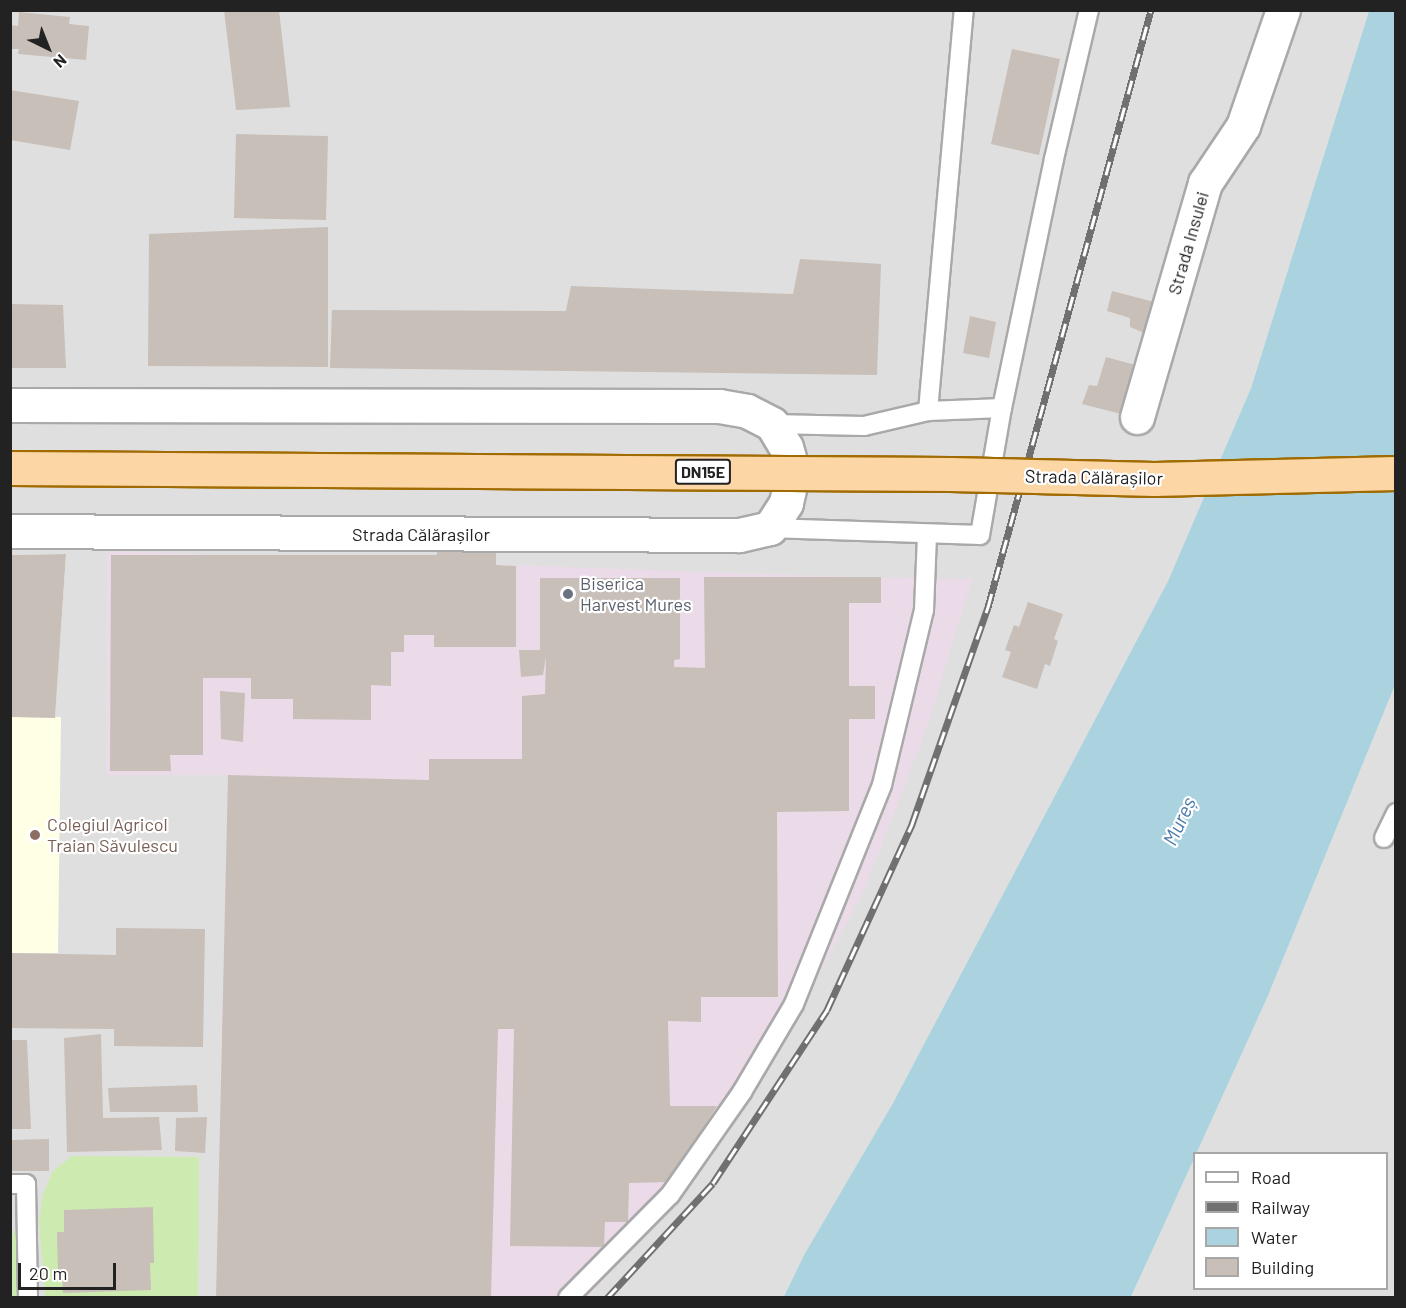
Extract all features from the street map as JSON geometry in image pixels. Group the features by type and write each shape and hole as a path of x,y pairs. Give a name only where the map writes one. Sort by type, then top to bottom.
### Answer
{"main road":[{"name":"Strada Călărașilor","path":"10,468 939,474 1154,479 1395,473"}],"street":[{"name":"Strada Insulei","path":"1137,417 1205,183 1243,126 1283,10"},
{"path":"10,405 719,406 747,411 772,424 786,447 793,472 786,503 770,528"},
{"name":"Strada Călărașilor","path":"10,531 709,537 739,535 770,528"}],"lane":[{"path":"928,411 964,10"},
{"path":"770,528 980,535 1002,408 1054,159 1089,10"},
{"path":"772,424 864,426 928,411 1002,408"},
{"path":"568,1298 670,1195 742,1092 794,1004 882,785 924,610 927,534"},
{"path":"1384,838 1395,813"},
{"path":"10,1184 26,1184 28,1298"}],"shaded area":[{"path":"10,11 1369,11 1251,388 1168,581 893,1103 804,1255 783,1297 11,1297"},
{"path":"107,551 849,577 972,579 928,724 866,886 757,1091 693,1183 588,1297 216,1297 228,775 106,775"},
{"name":"Colegiul Agricol Traian Săvulescu","path":"66,554 55,717 61,717 58,953 11,953 10,555"},
{"path":"1395,685 1395,1297 1131,1298 1193,1157 1193,1290 1388,1290 1388,1152 1195,1152 1267,998"}],"green space":[{"path":"72,1156 199,1157 198,1297 45,1297 39,1222 43,1194 53,1171"},
{"path":"10,1226 17,1237 17,1297 11,1297"}],"water":[{"name":"Mureș","path":"1369,11 1395,11 1395,685 1267,998 1197,1152 1193,1152 1193,1161 1131,1297 783,1298 804,1255 893,1103 1168,581 1251,388"}],"building":[{"path":"224,10 279,10 290,107 236,110"},
{"path":"19,12 70,17 69,24 89,26 86,60 18,54 19,49 10,49 10,25 18,26"},
{"path":"1012,49 1060,59 1039,155 991,144"},
{"path":"10,90 79,101 70,150 10,140"},
{"path":"236,134 328,136 326,220 234,218"},
{"path":"328,227 328,367 148,366 149,234"},
{"path":"800,259 881,264 877,375 330,368 332,310 566,311 571,286 793,294"},
{"path":"1112,291 1166,305 1156,338 1130,327 1130,318 1107,311"},
{"path":"10,304 63,305 66,368 10,368"},
{"path":"970,316 996,322 989,358 963,353"},
{"path":"1106,357 1139,366 1125,415 1082,404 1089,385 1097,386"},
{"path":"437,550 496,552 496,565 516,566 516,647 434,647 434,635 404,635 404,652 391,652 391,686 371,685 371,720 293,719 293,699 251,699 251,678 203,678 203,755 170,755 171,771 110,771 111,555 437,555"},
{"path":"66,554 55,718 10,717 10,555"},
{"path":"704,577 881,577 881,603 849,603 849,686 875,686 875,719 849,719 849,811 777,812 778,997 701,997 701,1022 668,1021 670,1106 717,1106 669,1182 629,1183 628,1222 605,1222 604,1247 510,1246 514,1029 498,1029 491,1298 216,1298 228,775 429,780 429,759 522,759 522,696 545,694 546,657 543,675 521,677 519,650 540,650 540,578 680,578 680,659 674,660 674,667 705,668"},
{"path":"1028,602 1063,614 1054,639 1058,641 1050,666 1045,664 1037,689 1002,677 1011,652 1005,650 1014,625 1019,627"},
{"path":"220,691 245,693 243,742 221,739"},
{"path":"116,928 205,929 203,1047 114,1046 114,1029 10,1028 10,953 116,955"},
{"path":"101,1034 103,1118 159,1117 162,1150 67,1152 64,1038"},
{"path":"10,1040 27,1040 31,1129 10,1129"},
{"path":"197,1085 198,1112 110,1112 108,1088"},
{"path":"207,1117 205,1153 175,1151 176,1118"},
{"path":"49,1139 49,1171 10,1171 10,1140"},
{"path":"153,1207 154,1263 150,1263 151,1290 63,1293 62,1273 58,1273 57,1232 64,1232 64,1210"}],"railway":[{"path":"607,1298 713,1183 827,1010 912,824 988,607 1151,10"}],"place":[{"name":"Biserica Harvest Mures","path":"568,594"},
{"name":"Colegiul Agricol Traian Săvulescu","path":"35,835"}]}
